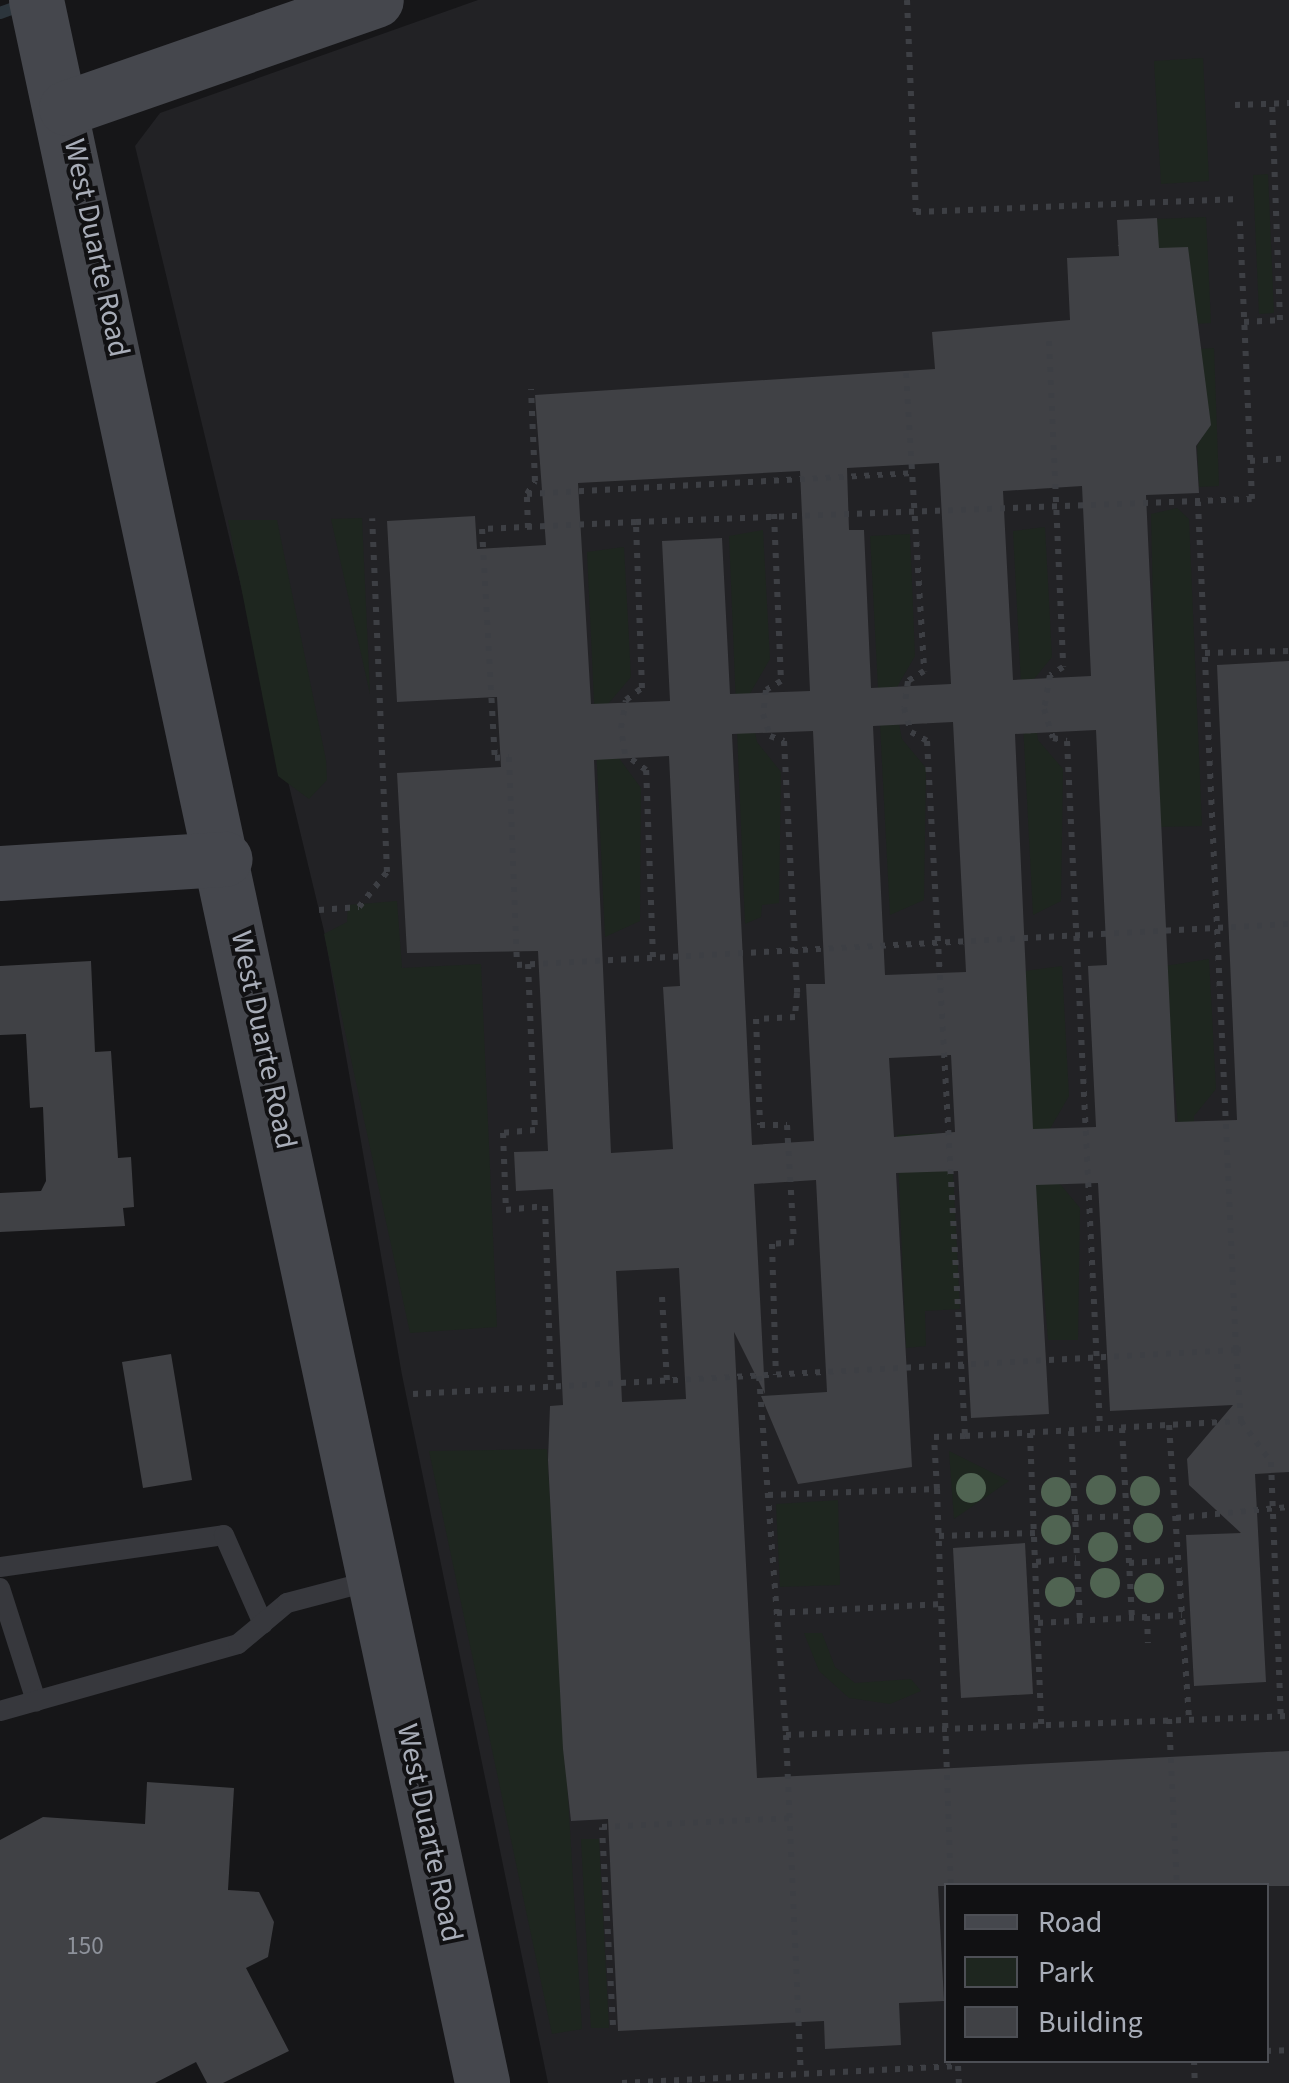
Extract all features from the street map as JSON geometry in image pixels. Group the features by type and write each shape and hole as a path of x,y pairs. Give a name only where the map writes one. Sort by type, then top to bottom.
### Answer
{"main road":[{"path":"66,108 376,0"},
{"name":"West Duarte Road","path":"39,14 66,108 482,2083"},
{"path":"0,873 225,859"}],"lane":[{"path":"0,1566 224,1536 263,1624"},
{"path":"0,1710 238,1644 287,1603 375,1580"},
{"path":"0,1588 36,1702"}],"path":[{"path":"906,0 916,212 1239,199"},
{"path":"1234,106 1289,103"},
{"path":"1244,322 1280,320 1272,104"},
{"path":"1240,221 1252,499 774,514 482,529 494,758 509,757 517,965 794,946 1289,924"},
{"path":"1049,342 1063,667 1050,675 1044,709 1053,738 1067,740 1100,1429"},
{"path":"906,373 924,671 908,681 904,708 911,732 928,741 965,1436"},
{"path":"528,528 527,494 535,481 531,389"},
{"path":"1250,461 1289,458"},
{"path":"527,494 912,473"},
{"path":"786,1734 1285,1717 1271,1462 1241,1421 1198,502"},
{"path":"774,514 782,680 766,690 763,714 770,736 784,741 795,1016 756,1018 760,1126 787,1125 794,1242 772,1244 776,1375"},
{"path":"319,910 359,907 387,872 372,518"},
{"path":"636,522 642,688 626,700 621,728 625,754 646,770 653,957"},
{"path":"1205,653 1289,651"},
{"path":"528,964 535,1130 503,1133 506,1210 545,1206 552,1388"},
{"path":"662,1298 667,1382"},
{"path":"413,1394 1248,1349"},
{"path":"758,1376 786,1734 801,2073"},
{"path":"951,1883 934,1437 1241,1421"},
{"path":"1169,1425 1189,1719"},
{"path":"1122,1428 1132,1616"},
{"path":"1071,1431 1080,1620"},
{"path":"1030,1433 1041,1726"},
{"path":"768,1495 937,1489"},
{"path":"1176,1518 1289,1507"},
{"path":"1074,1518 1126,1516"},
{"path":"940,1536 1034,1533"},
{"path":"1036,1562 1076,1558"},
{"path":"1129,1563 1178,1560"},
{"path":"777,1613 942,1604"},
{"path":"1038,1623 1182,1615"},
{"path":"1147,1616 1148,1643"},
{"path":"1169,1720 1177,1883"},
{"path":"614,2025 602,1827 790,1818"},
{"path":"622,2083 958,2063 958,2083"}],"shaded area":[{"path":"478,0 1289,0 1289,2083 548,2083 402,1375 324,931 135,146 160,113"}],"green space":[{"path":"1203,58 1209,181 1161,184 1154,61"},
{"path":"1268,174 1274,313 1259,314 1253,175"},
{"path":"1206,217 1211,323 1192,324 1158,249 1157,219"},
{"path":"1214,348 1219,486 1199,487 1197,446 1210,424 1200,349"},
{"path":"1177,508 1189,519 1202,826 1158,827 1151,514"},
{"path":"362,518 370,694 331,519"},
{"path":"228,520 277,520 326,760 327,780 309,799 278,776"},
{"path":"1045,527 1052,657 1030,684 1038,740 1063,769 1061,901 1033,915 1013,531"},
{"path":"763,530 770,659 748,697 757,742 781,772 779,903 762,905 761,917 745,924 729,536"},
{"path":"910,534 915,656 893,694 902,739 926,768 924,900 890,915 870,536"},
{"path":"624,547 631,677 608,704 613,750 641,788 640,921 605,937 587,552"},
{"path":"397,901 402,968 481,964 497,1327 410,1333 324,934 347,922 348,905"},
{"path":"1209,959 1216,1089 1194,1116 1195,1333 1165,966"},
{"path":"1062,966 1069,1096 1047,1134 1056,1179 1080,1208 1078,1340 1048,1340 1017,972"},
{"path":"936,1133 938,1171 953,1171 960,1309 925,1311 926,1346 906,1348 897,1135"},
{"path":"547,1449 582,2029 552,2034 429,1451"},
{"path":"949,1451 1009,1481 954,1519"},
{"path":"838,1500 840,1585 780,1587 776,1504"},
{"path":"804,1633 822,1633 835,1667 855,1683 911,1679 921,1691 890,1704 849,1698 819,1671"},
{"path":"581,1839 599,1839 609,2028 591,2028"}],"building":[{"path":"1157,218 1159,248 1188,247 1211,425 1196,446 1199,493 1146,495 1175,1122 1237,1120 1217,665 1289,661 1289,1472 1255,1474 1266,1682 1194,1686 1186,1535 1241,1533 1189,1485 1187,1459 1233,1405 1110,1411 1098,1183 1036,1185 1049,1414 971,1418 958,1171 896,1173 912,1467 798,1484 761,1396 827,1392 816,1180 754,1184 765,1394 734,1332 757,1778 1289,1751 1289,1886 944,1883 938,1886 944,2001 899,2003 901,2045 825,2049 824,2021 618,2031 608,1819 571,1821 563,1749 548,1460 550,1406 563,1405 553,1189 516,1191 514,1152 548,1151 538,951 407,953 397,773 501,767 497,697 397,702 387,521 475,516 477,549 546,545 535,395 935,369 932,332 1070,320 1067,258 1119,256 1117,220","holes":["939,463 951,684 871,688 864,530 849,530 847,468","800,471 810,691 730,694 722,538 662,541 670,701 591,704 578,483","1082,486 1091,676 1013,680 1003,491","953,722 966,972 885,975 873,726","1096,730 1107,965 1088,966 1096,1127 1033,1129 1015,734","813,731 825,984 806,984 814,1141 752,1145 732,734","669,756 680,986 663,987 673,1149 611,1153 594,760","951,1055 955,1132 894,1137 889,1058","679,1268 686,1399 622,1402 616,1271"]},
{"path":"91,961 95,1052 111,1051 118,1158 131,1157 134,1207 123,1208 125,1226 0,1232 0,1193 41,1191 46,1181 43,1107 30,1108 26,1034 0,1035 0,966"},
{"path":"171,1354 192,1480 143,1488 122,1362"},
{"path":"1025,1543 1033,1694 961,1698 953,1548"},
{"path":"147,1782 234,1788 228,1890 259,1892 274,1922 268,1957 246,1968 289,2051 223,2083 207,2083 196,2062 155,2083 0,2083 0,1840 43,1817 145,1824"}],"waterway":[{"path":"0,13 25,4"}]}
